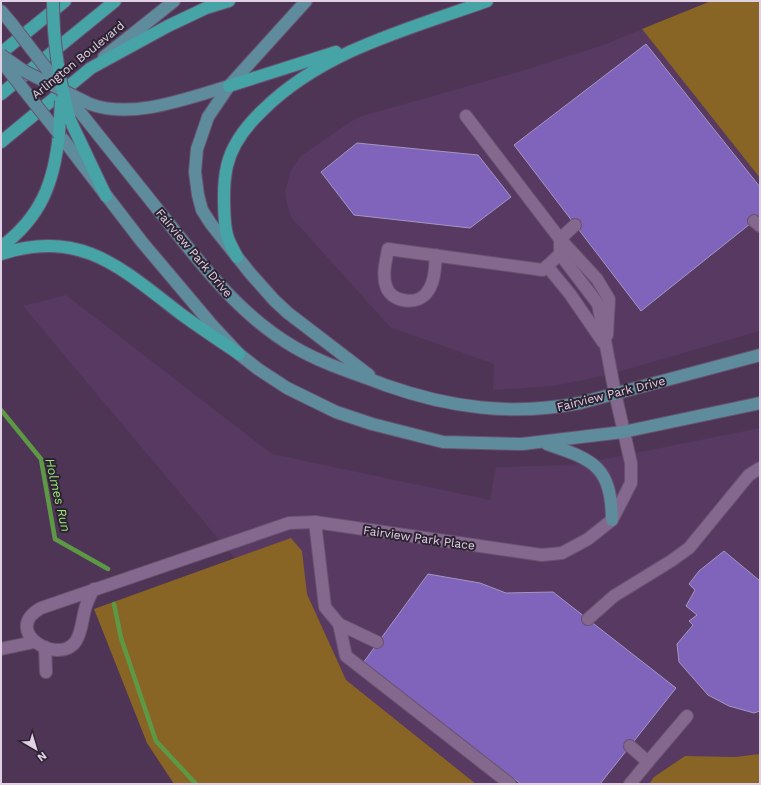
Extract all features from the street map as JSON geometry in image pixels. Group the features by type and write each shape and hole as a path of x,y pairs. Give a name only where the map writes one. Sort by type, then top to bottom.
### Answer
{"highway":[{"path":"53,1 55,43 62,90 70,120 106,196"},
{"path":"1,54 65,1"},
{"name":"Arlington Boulevard","path":"1,94 115,1"},
{"path":"91,68 168,26 206,8 229,1"},
{"path":"229,86 380,39 487,1"},
{"path":"237,257 227,235 224,209 224,183 227,165 241,136 254,119 273,100 300,80 329,61 380,39"},
{"name":"Arlington Boulevard","path":"1,142 91,68"},
{"path":"1,247 30,220 41,204 56,157 62,90"},
{"path":"1,254 33,246 55,246 77,249 94,255 122,269 147,286 181,313 239,354"}],"main road":[{"name":"Arlington Boulevard","path":"91,68 174,1"},
{"path":"305,2 229,86 208,117 201,133 197,149 195,172 198,195 202,210 237,257 274,300 288,313 378,382"},
{"name":"Fairview Park Drive","path":"1,11 211,277 238,305 266,329 294,347 333,367 411,394 482,409 550,409 614,394 760,355"},
{"path":"1,54 24,70 62,90 90,104 107,108 133,109 170,103 229,86"},
{"path":"1,61 106,196 181,288 239,354 258,369 287,388 336,412 372,424 443,442 487,444 542,442 623,432 760,403"},
{"path":"542,442 579,455 593,462 603,474 609,488 612,520"}],"street":[{"path":"466,116 560,239 597,279 609,300 609,319 605,345"},
{"path":"436,255 433,278 428,292 418,299 406,301 394,297 386,287 384,273 388,249 436,255 543,270 560,254 560,239 575,225"},
{"name":"Fairview Park Place","path":"34,642 27,635 26,627 28,619 34,612 94,589 289,523 315,522 542,556 562,553 588,539 612,520 631,483 631,463 614,394 598,304 560,254"},
{"path":"547,266 570,294 605,345"},
{"path":"588,619 614,596 671,561 688,548 749,475 760,468"},
{"path":"315,522 324,607 339,624 377,642"},
{"path":"1,649 34,642 45,648 59,651 69,648 75,642 81,628 87,603 94,589"},
{"path":"339,624 346,656 510,784"},
{"path":"45,648 46,672"},
{"path":"630,784 687,716"},
{"path":"630,746 648,762"}],"shaded area":[{"path":"711,1 760,1 760,178 642,29"},
{"path":"642,29 760,178 760,331 607,375 554,386 493,390 494,364 390,327 291,217 285,192 291,170 301,156 350,122 362,116 525,70 606,44"},
{"path":"66,295 272,454 490,500 496,467 575,465 760,428 760,784 424,784 23,306"},
{"path":"291,538 302,551 307,594 346,680 476,784 174,784 147,743 94,609"},
{"path":"760,754 760,784 649,784 654,777 685,756 735,757"}],"building":[{"path":"646,44 760,187 760,216 641,311 514,145"},
{"path":"357,143 478,155 511,197 470,228 354,215 321,172"},
{"path":"724,551 760,581 760,711 754,713 729,706 708,695 679,662 677,644 693,625 689,621 697,615 686,606 695,590 689,584 699,571"},
{"path":"428,574 480,583 506,593 553,592 676,688 600,784 521,784 363,663"}],"waterway":[{"name":"Holmes Run","path":"1,410 41,459 55,539 108,569"},
{"name":"Holmes Run","path":"114,604 121,638 156,741 196,784"}]}
